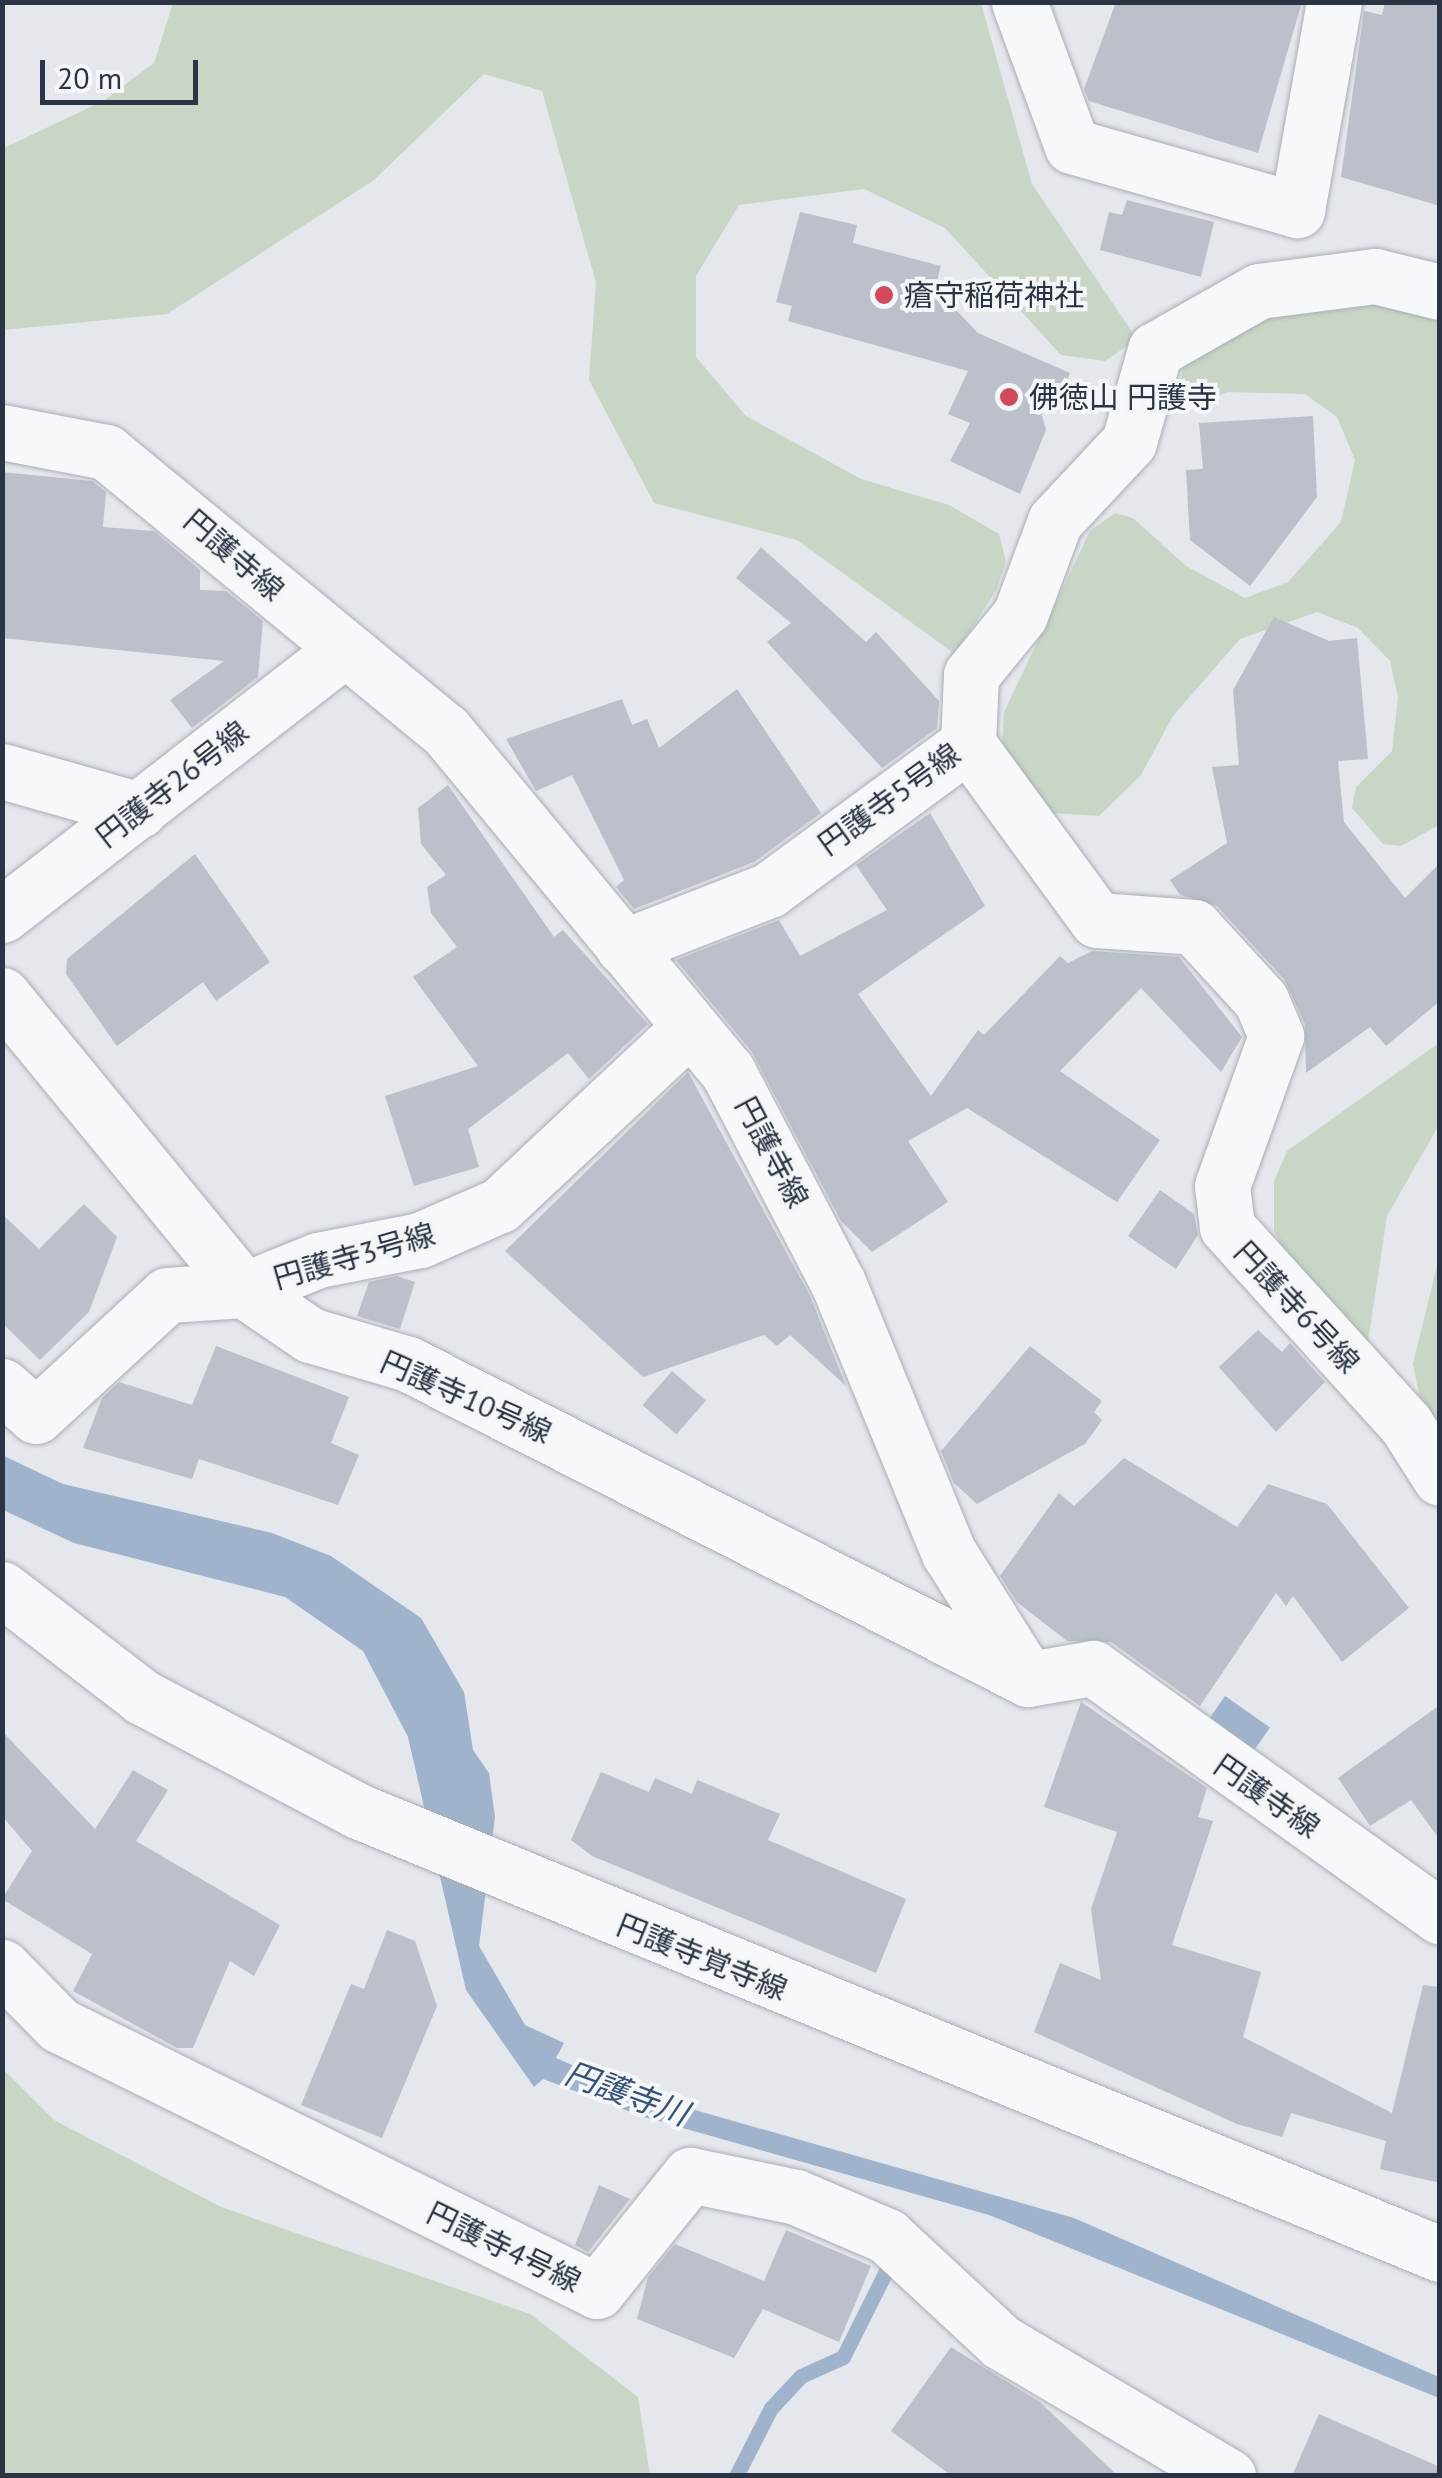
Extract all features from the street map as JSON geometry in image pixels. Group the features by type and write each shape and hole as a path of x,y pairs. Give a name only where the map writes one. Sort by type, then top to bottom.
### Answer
{"street":[{"path":"1020,2 1072,146 1297,210 1334,2"},
{"name":"円護寺5号線","path":"622,947 769,890 968,744 971,675 1020,615 1055,521 1129,442 1155,350 1259,291 1375,276 1440,292"},
{"name":"円護寺線","path":"2,432 106,452 342,652 445,730 728,1072 783,1168 949,1553 1028,1679 1093,1668 1440,1916"},
{"name":"円護寺26号線","path":"2,915 342,652"},
{"name":"円護寺6号線","path":"968,744 1097,920 1194,926 1261,1000 1276,1036 1222,1186 1226,1227 1405,1424 1440,1478"},
{"path":"2,770 140,810"},
{"name":"円護寺10号線","path":"2,996 244,1290 310,1336 408,1364 1028,1679"},
{"name":"円護寺3号線","path":"2,1386 36,1416 167,1295 244,1290 318,1260 420,1240 500,1205 690,1028"},
{"name":"円護寺覚寺線","path":"2,1589 142,1697 402,1830 528,1887 1440,2254"},
{"name":"円護寺4号線","path":"2,1967 59,2025 598,2292 690,2174 796,2198 886,2236 1001,2342 1228,2476"}],"green space":[{"path":"173,3 981,3 1032,184 1137,339 1105,361 1061,355 945,228 864,189 739,205 696,276 696,357 746,416 861,479 949,505 999,534 1006,562 997,589 955,654 797,540 654,503 589,380 596,283 542,91 484,74 374,180 167,314 3,330 2,149 103,101 154,63"},
{"path":"1370,304 1439,315 1439,825 1401,846 1383,844 1352,808 1356,787 1392,751 1398,697 1390,661 1358,628 1317,612 1240,639 1173,716 1141,775 1099,816 1050,813 1002,750 1004,712 1090,531 1115,513 1133,518 1186,566 1245,598 1288,582 1341,522 1355,460 1337,417 1305,394 1229,392 1189,406 1178,397 1183,367 1216,337 1278,314"},
{"path":"1439,1043 1439,1125 1387,1216 1368,1342 1299,1281 1274,1231 1274,1181 1287,1151"},
{"path":"1439,1257 1439,1432 1423,1414 1413,1364"},
{"path":"2,2068 54,2120 221,2207 530,2314 638,2397 650,2475 3,2475"}],"water":[{"name":"円護寺川","path":"2,1455 63,1484 272,1533 331,1556 421,1618 464,1692 473,1750 489,1773 495,1817 479,1946 525,2025 564,2043 556,2058 639,2094 1074,2218 1439,2377 1439,2398 989,2215 644,2117 543,2079 534,2087 466,1990 408,1737 363,1651 285,1597 74,1543 3,1510"},
{"path":"1225,1696 1270,1728 1244,1765 1199,1734"}],"building":[{"path":"1116,2 1302,2 1258,153 1089,101 1084,89"},
{"path":"1385,2 1440,2 1440,206 1341,177 1364,11 1382,15"},
{"path":"1127,200 1214,222 1201,277 1100,250 1109,212 1122,215"},
{"path":"800,212 857,225 853,243 941,266 935,288 978,333 1070,373 1062,395 1045,391 1039,404 1046,430 1020,494 950,461 970,423 948,414 968,371 788,321 792,306 776,302"},
{"path":"1313,416 1317,497 1250,586 1190,540 1186,470 1203,469 1199,423"},
{"path":"2,472 92,481 106,492 103,527 154,531 200,570 200,590 226,591 263,621 258,677 192,728 170,700 224,661 2,638"},
{"path":"761,547 866,642 876,632 939,701 937,728 882,768 767,642 791,623 736,578"},
{"path":"1274,617 1329,641 1357,638 1368,759 1338,761 1344,822 1405,898 1440,863 1440,1001 1386,1046 1370,1027 1306,1073 1305,1024 1284,979 1217,906 1180,895 1170,880 1227,843 1212,767 1239,765 1233,690"},
{"path":"737,689 821,813 754,862 634,909 616,887 624,880 572,775 536,791 506,739 622,699 632,725 647,719 659,748"},
{"path":"448,785 554,937 563,930 648,1024 589,1079 568,1053 468,1129 479,1167 414,1186 385,1096 478,1066 413,977 457,947 431,913 427,887 446,875 421,844 418,808"},
{"path":"930,813 985,906 858,994 931,1096 978,1030 984,1035 1060,956 1068,963 1092,951 1179,957 1242,1037 1221,1072 1141,988 1060,1071 1160,1140 1117,1202 967,1108 908,1141 948,1202 872,1252 841,1221 752,1052 676,960 779,920 800,956 887,910 856,865"},
{"path":"195,854 270,962 216,1001 203,982 117,1046 66,974 67,959"},
{"path":"688,1072 810,1296 846,1386 790,1335 777,1346 764,1335 643,1377 505,1251"},
{"path":"1160,1190 1194,1214 1198,1235 1176,1269 1128,1236"},
{"path":"84,1204 117,1237 89,1312 40,1360 2,1323 2,1214 39,1249"},
{"path":"397,1276 415,1282 400,1329 357,1316 369,1282"},
{"path":"1258,1330 1282,1352 1290,1343 1325,1382 1276,1432 1219,1367"},
{"path":"216,1346 349,1397 331,1443 359,1455 338,1505 199,1459 192,1479 83,1448 102,1398 119,1382 192,1405"},
{"path":"1030,1346 1102,1401 1094,1412 1102,1420 1085,1444 977,1504 954,1483 941,1451"},
{"path":"672,1371 706,1401 676,1434 642,1405"},
{"path":"1124,1458 1237,1527 1268,1484 1327,1504 1409,1608 1342,1662 1293,1596 1286,1606 1276,1593 1200,1706 1111,1642 1067,1641 1017,1602 1000,1576 1059,1493 1074,1506"},
{"path":"1081,1702 1207,1788 1198,1817 1213,1821 1172,1945 1261,1972 1243,2037 1392,2113 1423,1985 1440,1987 1440,2183 1380,2169 1386,2141 1291,2113 1282,2137 1237,2124 1034,2032 1060,1963 1101,1980 1091,1909 1117,1832 1044,1807"},
{"path":"1440,1705 1440,1840 1411,1800 1370,1826 1338,1778"},
{"path":"2,1731 95,1829 133,1770 168,1790 136,1841 280,1925 254,1976 230,1961 193,2048 177,2048 73,1991 92,1954 2,1899 32,1851 2,1816"},
{"path":"601,1772 649,1792 655,1778 692,1794 697,1780 780,1814 768,1840 906,1899 876,1973 592,1856 571,1840"},
{"path":"387,1930 415,1941 437,2006 382,2138 301,2105 351,1984 364,1989"},
{"path":"599,2185 630,2199 588,2252 575,2245"},
{"path":"786,2230 871,2266 839,2342 763,2309 734,2358 637,2319 648,2277 675,2244 764,2281"},
{"path":"951,2347 1040,2402 1118,2476 952,2476 891,2431"},
{"path":"1319,2414 1440,2467 1440,2476 1292,2476"}],"waterway":[{"path":"736,2476 771,2408 801,2376 843,2357 887,2269"}],"place":[{"name":"瘡守稲荷神社","path":"884,295"},
{"name":"佛徳山 円護寺","path":"1009,397"}]}
